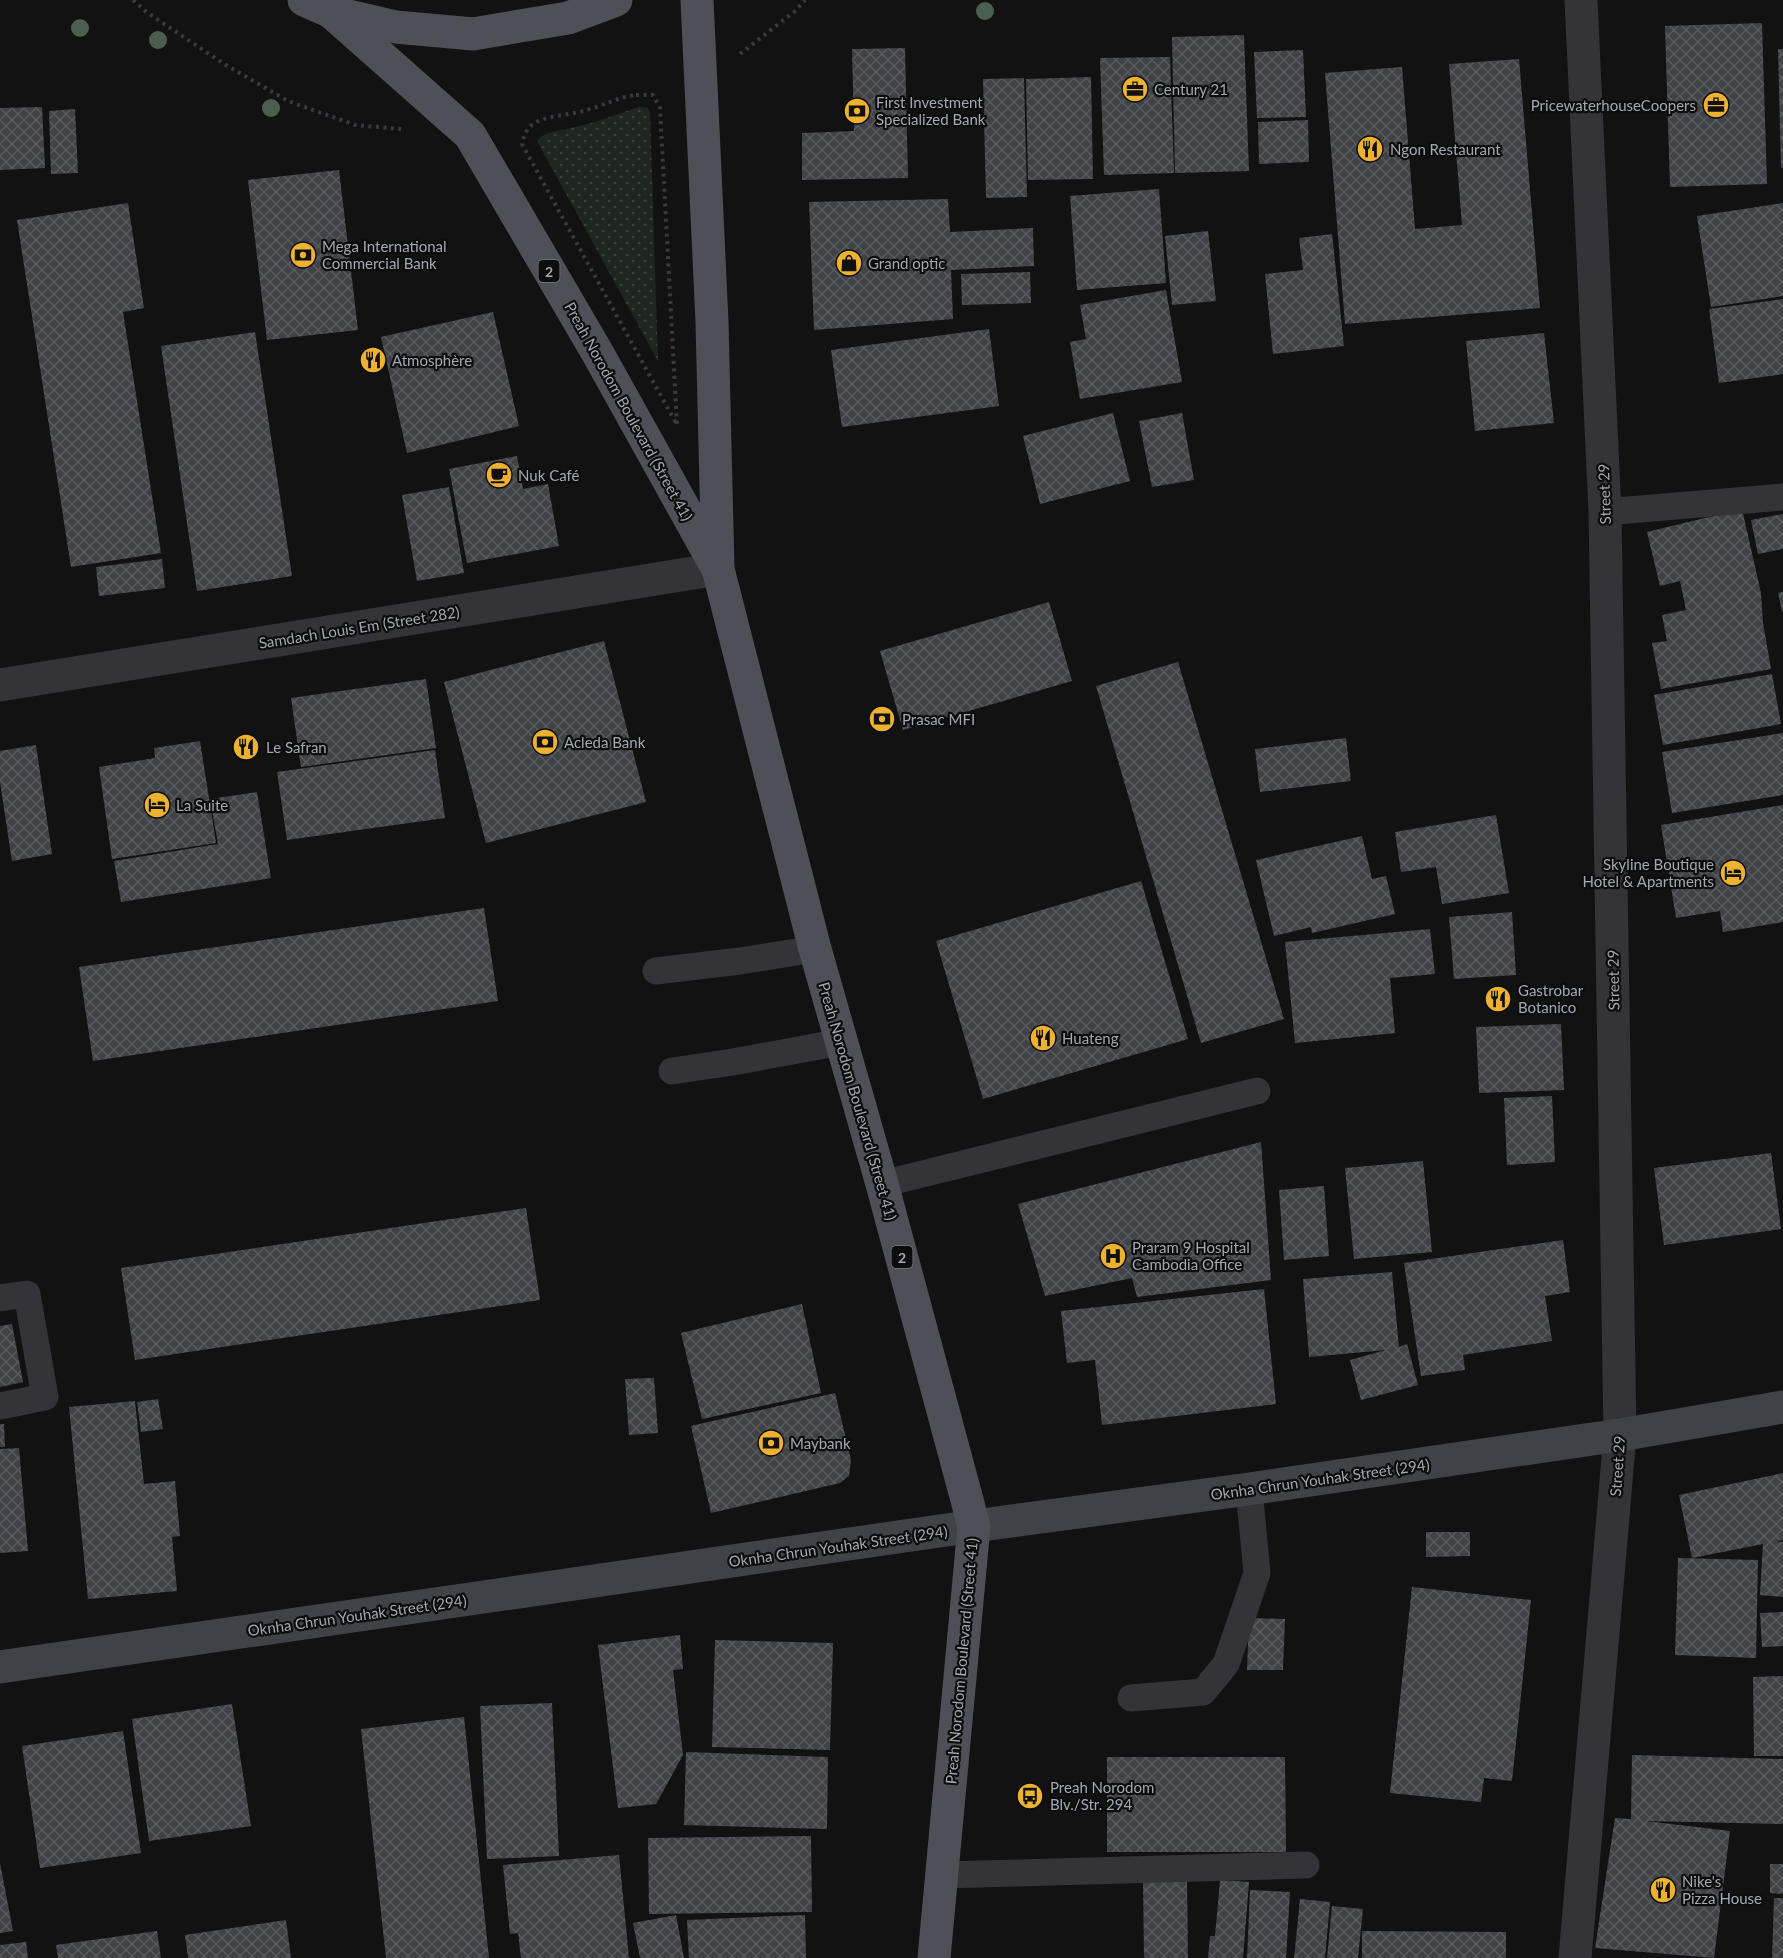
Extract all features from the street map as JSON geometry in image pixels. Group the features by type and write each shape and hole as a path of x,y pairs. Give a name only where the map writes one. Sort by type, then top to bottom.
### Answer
{"main road":[{"name":"2","path":"318,6 396,27 473,34 567,18 616,0"},
{"name":"Preah Norodom Boulevard (Street 41)","path":"698,0 712,322 718,569 815,949 882,1184 974,1526 934,1958"},
{"name":"Preah Norodom Boulevard (Street 41)","path":"318,6 470,135 597,352 718,569"}],"street":[{"name":"Street 29","path":"1575,1958 1620,1435 1605,512 1581,0"},
{"name":"Samdach Louis Em (Street 282)","path":"0,685 718,569"},
{"name":"Oknha Chrun Youhak Street (294)","path":"0,1667 1620,1435 1783,1407"}],"lane":[{"path":"1605,512 1783,497"},
{"path":"657,971 815,949"},
{"path":"672,1071 841,1042"},
{"path":"882,1184 1257,1091"},
{"path":"0,1298 27,1294 45,1397 0,1406"},
{"path":"1131,1698 1203,1692 1226,1664 1257,1573 1249,1489"},
{"path":"941,1875 1306,1865"}],"path":[{"path":"133,0 145,11 224,64 288,101 355,125 401,129"},
{"path":"470,135 526,132 533,124 542,120 586,111 625,96 653,95 660,108 677,424 522,144 526,132"}],"shaded area":[{"path":"639,107 648,108 650,112 658,361 538,143 538,139 548,133 592,123"}],"building":[{"name":"PricewaterhouseCoopers","path":"1762,23 1767,184 1670,187 1665,26"},
{"path":"1244,35 1249,171 1175,173 1172,37"},
{"path":"905,48 908,178 802,180 802,133 854,131 852,49"},
{"path":"1778,49 1783,49 1783,168 1781,168"},
{"path":"1303,50 1306,117 1257,118 1254,52"},
{"path":"1170,57 1174,173 1104,175 1100,58"},
{"name":"Ngon Restaurant","path":"1519,59 1540,308 1345,324 1325,73 1402,67 1415,229 1462,225 1449,64"},
{"path":"1091,77 1093,179 1028,180 1026,79"},
{"path":"1024,78 1027,197 986,198 983,79"},
{"path":"42,107 45,168 0,170 0,108"},
{"path":"75,109 78,173 51,174 49,111"},
{"path":"1308,120 1309,162 1259,164 1258,122"},
{"name":"Mega International Commercial Bank","path":"339,170 358,330 267,340 248,180"},
{"path":"1159,189 1166,283 1077,290 1070,196"},
{"path":"948,199 950,232 1033,228 1034,266 951,270 953,319 814,330 809,202"},
{"path":"128,203 144,308 123,312 161,553 71,567 17,220"},
{"path":"1783,203 1783,296 1711,307 1697,216"},
{"path":"1208,231 1216,301 1172,305 1165,236"},
{"path":"1332,234 1344,346 1273,354 1265,274 1303,270 1299,238"},
{"path":"1030,272 1031,303 962,305 961,274"},
{"path":"1166,290 1182,382 1080,399 1070,342 1086,339 1080,305"},
{"path":"1783,299 1783,374 1719,383 1709,309"},
{"path":"493,312 519,426 407,453 381,337"},
{"path":"989,329 999,406 842,427 831,350"},
{"path":"255,332 292,576 197,591 161,346"},
{"path":"1544,333 1554,423 1475,431 1466,341"},
{"path":"1113,413 1130,481 1040,504 1023,436"},
{"path":"1182,413 1194,480 1152,487 1139,421"},
{"path":"517,456 523,489 548,484 559,546 467,563 449,469"},
{"path":"449,487 464,573 417,581 402,495"},
{"path":"1742,509 1761,593 1763,623 1771,669 1661,689 1652,643 1667,641 1662,615 1686,610 1680,581 1660,586 1647,532"},
{"path":"1783,514 1783,549 1758,554 1751,520"},
{"path":"162,559 165,588 99,596 96,567"},
{"path":"1783,592 1783,611 1782,611 1778,593"},
{"path":"1049,602 1072,681 903,730 880,651"},
{"name":"Acleda Bank","path":"604,641 646,802 486,843 444,682"},
{"path":"1178,662 1284,1019 1201,1043 1096,686"},
{"path":"1772,674 1781,724 1663,745 1654,695"},
{"path":"426,679 436,748 301,767 291,698"},
{"path":"1783,733 1783,795 1672,813 1662,752"},
{"path":"1346,738 1351,781 1260,792 1255,749"},
{"name":"La Suite","path":"200,741 216,843 112,859 99,767 155,758 154,748"},
{"path":"36,745 52,854 12,861 0,782 0,751"},
{"path":"435,750 445,818 287,840 277,772"},
{"path":"257,792 271,878 121,902 114,861 218,844 210,799"},
{"path":"1783,805 1783,922 1723,932 1720,911 1676,918 1661,825"},
{"path":"1496,815 1509,893 1442,904 1436,867 1401,872 1395,832"},
{"path":"1362,836 1372,879 1386,876 1395,914 1312,933 1311,927 1274,936 1256,860"},
{"path":"1141,881 1188,1039 983,1099 936,941"},
{"path":"484,908 498,1001 93,1061 79,967"},
{"path":"1512,912 1516,975 1454,979 1449,917"},
{"path":"1430,929 1435,974 1390,978 1395,1033 1295,1043 1285,942"},
{"path":"1561,1024 1564,1090 1479,1093 1476,1027"},
{"path":"1552,1096 1555,1162 1507,1165 1504,1098"},
{"path":"1261,1142 1271,1280 1137,1297 1132,1278 1045,1296 1018,1204"},
{"path":"1771,1153 1781,1229 1664,1245 1654,1168"},
{"path":"1423,1161 1432,1252 1354,1259 1345,1168"},
{"path":"1324,1186 1329,1256 1284,1260 1279,1190"},
{"path":"526,1208 540,1300 135,1360 121,1268"},
{"path":"1563,1240 1570,1292 1545,1296 1552,1341 1463,1355 1465,1370 1421,1376 1404,1263"},
{"path":"1392,1272 1399,1347 1407,1344 1418,1385 1361,1400 1350,1360 1386,1350 1309,1357 1303,1279"},
{"path":"1264,1289 1276,1404 1102,1425 1095,1360 1067,1363 1061,1311"},
{"path":"802,1304 821,1393 702,1419 681,1333"},
{"path":"12,1324 23,1382 0,1387 0,1326"},
{"path":"654,1378 658,1433 629,1435 625,1379"},
{"name":"Maybank","path":"835,1393 851,1460 849,1476 840,1483 711,1513 691,1426"},
{"path":"158,1399 163,1429 141,1432 137,1402"},
{"path":"135,1401 144,1484 175,1481 180,1536 172,1537 177,1591 88,1599 69,1407"},
{"path":"0,1424 4,1424 5,1447 0,1447"},
{"path":"19,1448 28,1551 0,1553 0,1449"},
{"path":"1783,1473 1783,1540 1775,1541 1783,1542 1783,1597 1760,1595 1763,1544 1692,1558 1679,1495"},
{"path":"1426,1532 1470,1532 1470,1556 1426,1557"},
{"path":"1678,1558 1758,1560 1756,1658 1675,1655"},
{"path":"1412,1587 1531,1600 1512,1781 1484,1778 1481,1802 1390,1793"},
{"path":"1783,1612 1783,1646 1762,1647 1760,1613"},
{"path":"1249,1618 1285,1619 1283,1670 1247,1670"},
{"path":"680,1635 683,1669 673,1670 683,1755 656,1804 618,1808 598,1645"},
{"path":"715,1640 833,1643 830,1750 712,1747"},
{"path":"1783,1676 1783,1756 1754,1756 1753,1677"},
{"path":"552,1703 559,1856 487,1859 480,1706"},
{"path":"232,1704 251,1826 149,1841 132,1719"},
{"path":"464,1717 489,1958 386,1958 361,1729"},
{"path":"123,1731 141,1853 40,1868 22,1746"},
{"path":"686,1752 828,1757 827,1829 684,1825"},
{"name":"Nike's Pizza House","path":"1632,1755 1783,1759 1783,1824 1646,1821 1730,1831 1714,1958 1595,1948 1615,1818 1631,1819"},
{"path":"1107,1757 1285,1757 1286,1852 1107,1852"},
{"path":"811,1836 812,1912 649,1914 648,1838"},
{"path":"619,1855 629,1958 521,1958 518,1933 510,1934 503,1865"},
{"path":"0,1863 13,1931 0,1933"},
{"path":"1770,1864 1783,1864 1783,1894 1770,1893"},
{"path":"1187,1877 1188,1958 1144,1958 1143,1878"},
{"path":"1220,1880 1249,1882 1243,1958 1208,1958 1210,1936 1215,1936"},
{"path":"1250,1890 1290,1892 1286,1958 1247,1958"},
{"path":"1774,1898 1783,1898 1783,1958 1772,1958"},
{"path":"1300,1899 1330,1902 1325,1958 1294,1958"},
{"path":"1332,1906 1363,1909 1358,1958 1327,1958"},
{"path":"676,1915 684,1958 640,1958 633,1923"},
{"path":"805,1915 806,1958 689,1958 687,1920"},
{"path":"286,1920 291,1958 188,1958 185,1935"},
{"path":"157,1931 161,1958 58,1958 56,1945"},
{"path":"1362,1931 1506,1932 1506,1958 1362,1958"},
{"path":"26,1942 28,1958 0,1958 0,1945"}],"place":[{"name":"Century 21","path":"1135,89"},
{"name":"PricewaterhouseCoopers","path":"1716,105"},
{"name":"First Investment Specialized Bank","path":"857,111"},
{"name":"Ngon Restaurant","path":"1370,149"},
{"name":"Mega International Commercial Bank","path":"303,255"},
{"name":"Grand optic","path":"849,263"},
{"name":"Atmosphère","path":"373,360"},
{"name":"Nuk Café","path":"499,475"},
{"name":"Prasac MFI","path":"882,719"},
{"name":"Acleda Bank","path":"545,742"},
{"name":"Le Safran","path":"246,747"},
{"name":"La Suite","path":"157,805"},
{"name":"Skyline Boutique Hotel & Apartments","path":"1733,873"},
{"name":"Gastrobar Botanico","path":"1498,999"},
{"name":"Huateng","path":"1043,1038"},
{"name":"Praram 9 Hospital Cambodia Office","path":"1113,1256"},
{"name":"Maybank","path":"771,1443"},
{"name":"Preah Norodom Blv./Str. 294","path":"1030,1796"},
{"name":"Nike's Pizza House","path":"1663,1890"}]}
